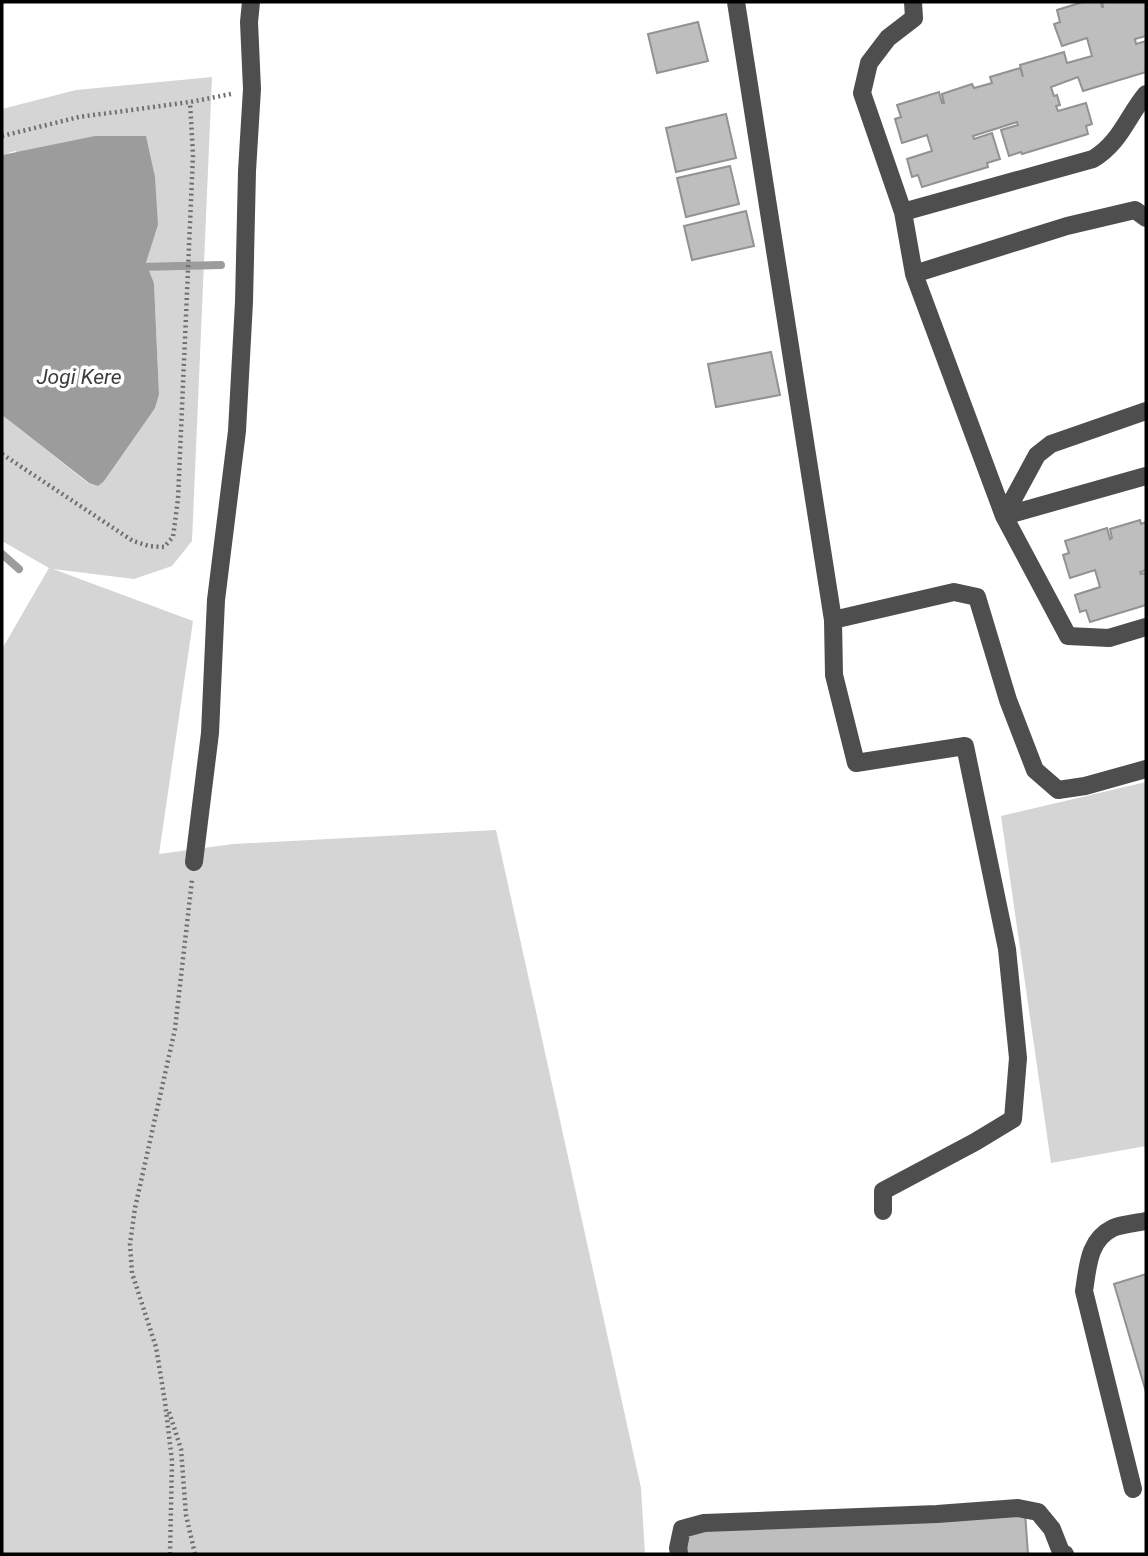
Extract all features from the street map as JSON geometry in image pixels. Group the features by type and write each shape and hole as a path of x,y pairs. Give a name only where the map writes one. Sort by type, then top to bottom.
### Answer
{"street":[{"path":"194,862 210,733 216,600 237,431 252,89 249,22 251,2"},
{"path":"736,2 833,620 834,675 856,763 965,746 1007,949 1018,1058 1013,1119 883,1191 883,1211"},
{"path":"913,2 914,18 888,38 869,64 862,93 903,212 914,274 1004,516 1068,636 1109,638 1146,627"},
{"path":"903,212 1093,159 1106,151 1126,126 1146,93"},
{"path":"914,274 1081,223 1135,210 1146,218"},
{"path":"1004,516 1037,455 1051,444 1146,411"},
{"path":"1004,516 1146,476"},
{"path":"833,620 954,592 977,597 1009,700 1035,769 1058,790 1085,786 1146,769"},
{"path":"1133,1489 1084,1291 1088,1261 1094,1243 1113,1228 1146,1221"},
{"path":"679,1554 682,1530 704,1523 937,1514 1018,1508 1038,1511 1052,1529 1061,1552 1065,1554"}],"path":[{"path":"2,136 79,117 190,102 252,89"},
{"path":"2,454 133,541 164,547 173,537 178,499 193,169 190,102"},
{"path":"170,1554 172,1461 165,1402 156,1347 132,1273 130,1244 135,1208 175,1029 194,862"},
{"path":"165,1402 181,1449 186,1515 195,1554"}],"shaded area":[{"path":"212,77 192,541 172,566 134,579 53,569 193,621 159,854 233,844 496,830 641,1488 645,1554 2,1554 2,649 49,568 2,541 2,415 88,483 98,486 159,394 154,283 146,263 158,225 15,151 2,155 2,109 76,90"},
{"path":"1146,782 1146,1146 1051,1163 1001,816"}],"water":[{"name":"Jogi Kere","path":"95,136 146,136 155,177 158,225 146,263 154,283 159,394 155,408 98,486 89,483 2,415 2,155"}],"building":[{"path":"1083,2 1101,2 1103,7 1102,2 1146,2 1146,36 1135,39 1136,44 1146,41 1146,72 1083,91 1078,77 1051,87 1060,105 1056,106 1058,111 1086,103 1092,124 1086,126 1088,134 1009,156 1001,130 1018,125 1017,122 973,136 974,139 992,133 1000,159 987,163 988,167 922,187 918,175 912,177 907,159 932,151 927,135 902,143 895,119 901,117 897,105 939,92 944,103 942,94 972,84 974,88 992,83 990,77 1020,68 1023,77 1020,65 1064,52 1067,63 1092,56 1087,38 1062,46 1054,24 1060,22 1057,10"},
{"path":"698,22 708,61 657,73 648,34"},
{"path":"726,114 736,158 676,172 666,128"},
{"path":"730,166 739,204 686,217 677,178"},
{"path":"746,211 754,246 692,260 684,226"},
{"path":"771,352 780,395 716,407 708,364"},
{"path":"1140,520 1141,524 1146,522 1146,570 1140,572 1146,573 1146,605 1090,622 1086,610 1080,612 1075,595 1100,587 1095,570 1070,578 1063,555 1069,553 1065,541 1107,528 1110,539 1110,529"},
{"path":"1146,1274 1146,1392 1114,1284"},
{"path":"1025,1512 1028,1554 687,1554 686,1531"}],"waterway":[{"path":"140,267 221,265"},
{"path":"2,554 19,569"}]}
